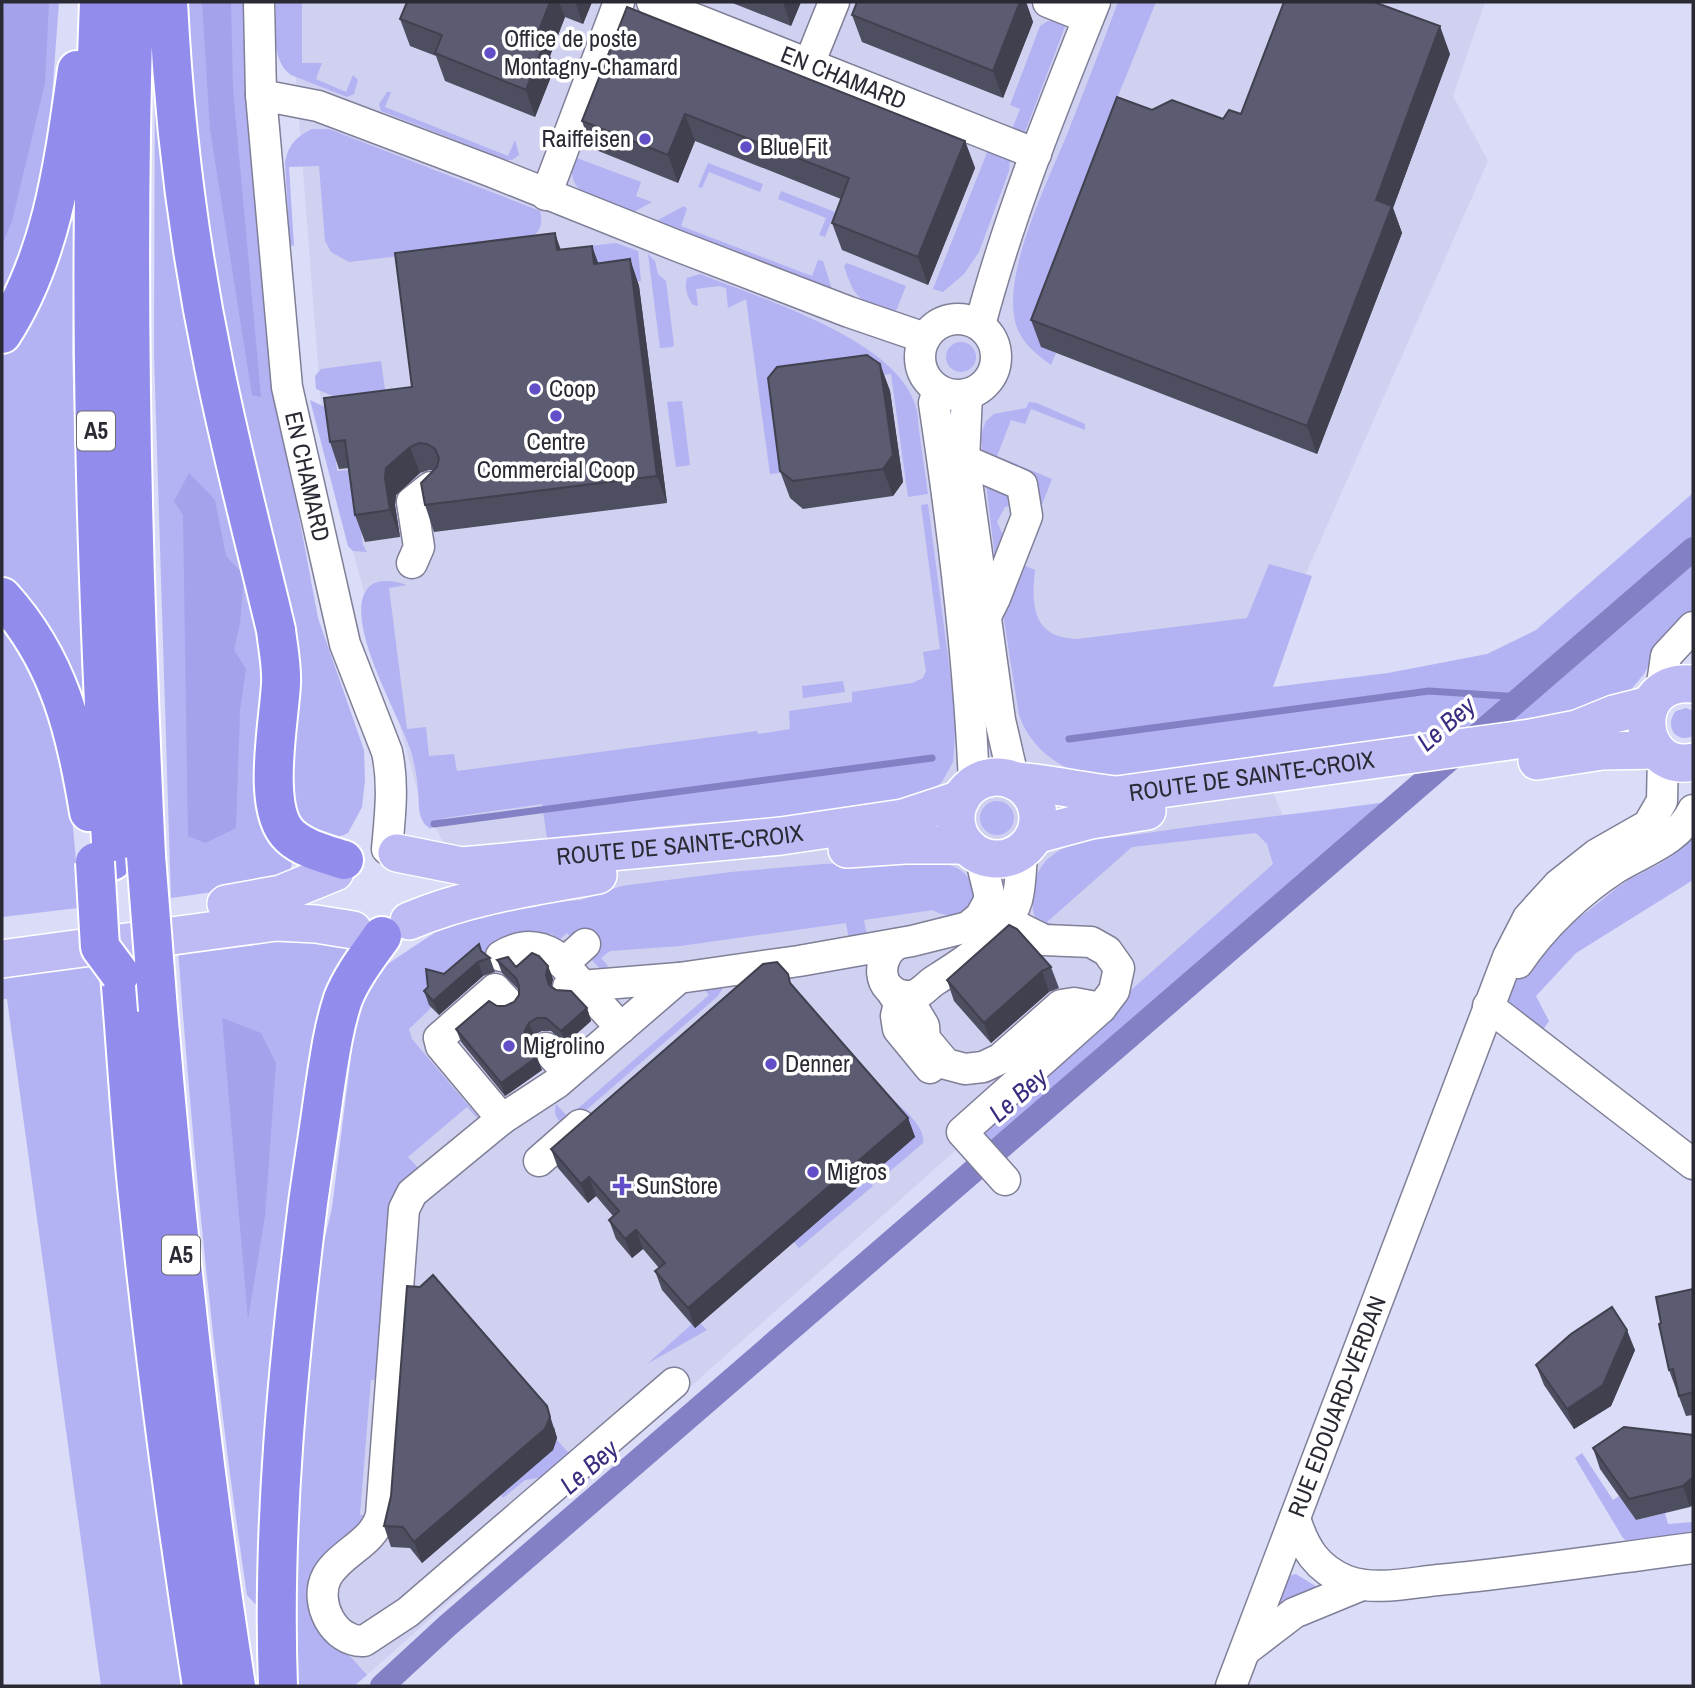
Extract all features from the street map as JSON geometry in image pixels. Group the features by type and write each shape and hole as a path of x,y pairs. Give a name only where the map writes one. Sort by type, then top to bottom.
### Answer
{"highway":[{"path":"2,334 41,254 60,186 87,2"},
{"name":"A5","path":"99,2 95,214 96,457 105,720 118,860 186,1304 192,1502 202,1686"},
{"name":"A5","path":"134,2 130,205 131,473 118,860 120,974 141,1013"},
{"path":"168,2 176,122 202,305 280,659 274,799 279,819 290,836 340,866"},
{"path":"2,597 32,634 56,681 82,769 118,860"},
{"path":"278,1686 277,1561 280,1492 298,1288 333,1037 349,984 381,929"},
{"name":"A5","path":"192,1502 236,1686"}],"main road":[{"name":"ROUTE DE SAINTE-CROIX","path":"1014,781 1047,783 1085,792 1117,795 1531,738 1577,729 1668,694"},
{"path":"1668,694 1646,724 1651,742 1671,756"},
{"name":"ROUTE DE SAINTE-CROIX","path":"1028,843 1091,820 1211,801 1602,751 1671,756"},
{"path":"987,778 1014,781 1025,788 1033,798 1038,823 1028,843 1009,858 994,859 973,850 960,835 956,823 957,810 968,792 987,778"},
{"name":"ROUTE DE SAINTE-CROIX","path":"2,934 269,898 340,866 364,849 392,851 462,866 767,838 903,818 968,792"},
{"name":"ROUTE DE SAINTE-CROIX","path":"381,929 480,896 615,872 769,855 905,845 973,850"},
{"path":"2,959 276,922 381,929 419,901 418,878 406,860 392,851"},
{"path":"340,866 331,894 337,915 381,929"}],"street":[{"name":"EN CHAMARD","path":"259,2 261,95 287,387 345,644 390,765 392,851"},
{"path":"546,195 619,2"},
{"name":"EN CHAMARD","path":"652,2 1037,154"},
{"path":"809,64 834,2"},
{"path":"980,325 990,286 1091,10 1048,2"},
{"path":"261,95 318,106 849,312 925,338"},
{"path":"949,320 968,320 980,325 995,344 995,369 989,380 979,390 967,394 952,395 938,390 921,367 920,352 925,338 935,327 949,320"},
{"path":"938,390 934,403 972,723 968,792"},
{"path":"967,394 964,460 1000,720 1014,781"},
{"path":"964,460 1022,485 1027,516 985,619"},
{"path":"412,563 419,547 412,502 431,487"},
{"path":"1668,694 1666,656 1693,626"},
{"path":"1488,1006 1528,918 1558,885 1597,854 1648,825 1661,801 1671,756"},
{"path":"1488,1006 1526,951 1573,901 1615,869 1665,841 1684,825 1693,810"},
{"path":"898,993 923,991 970,956 1010,921 1028,843"},
{"path":"968,927 980,917 989,901 989,893 973,850"},
{"path":"497,1123 441,1046 439,1038 501,995 537,952 572,969 679,978 759,967 1010,921 1044,940 1091,942 1107,951 1117,962 1119,974 1114,991 1101,1008 1020,1079 965,1135 1005,1180"},
{"path":"933,981 936,967 932,955 921,944 904,942 890,948 882,962 883,978 924,1026 925,1039 946,1063 957,1068 980,1068 1000,1059 1062,1005 1074,1003 1101,1008"},
{"path":"501,956 515,948 535,946 572,969 621,1028"},
{"path":"717,1004 759,967"},
{"path":"674,1383 408,1612 364,1641 349,1639 332,1623 325,1612 322,1599 326,1578 332,1569 372,1533 382,1515 406,1203 412,1194 497,1123 558,1083 679,978"},
{"path":"898,993 898,1029 938,1076 965,1084 1020,1079"},
{"path":"1488,1006 1693,1164"},
{"name":"RUE EDOUARD-VERDAN","path":"1488,1006 1295,1518 1302,1539 1315,1560 1339,1577 1374,1586 1693,1548"},
{"path":"436,1012 421,1031 426,1046 497,1123"},
{"path":"546,1048 568,1073"},
{"path":"539,1161 602,1105"},
{"path":"1231,1686 1295,1518"},
{"path":"1244,1652 1294,1613 1362,1585"}],"shaded area":[{"path":"2,2 59,2 50,123 40,187 24,249 2,295"},
{"path":"4,2 49,2 45,83 12,221 2,246 2,61"},
{"path":"187,2 249,2 276,394 318,618 364,750 362,807 348,833 329,841 290,813 297,718 296,655 285,585 217,294 198,142"},
{"path":"202,2 231,2 233,89 261,397 252,395 210,129"},
{"path":"276,2 302,2 302,63 322,63 316,79 346,92 353,75 358,80 354,94 347,97 291,75 284,68 277,51"},
{"path":"290,2 1485,2 1453,96 1488,161 1242,718 1299,854 965,1142 367,1675 321,1624 314,1601 373,1516 360,1515 371,1379 386,1380 408,1157 467,1106 479,1119 412,1039 409,1029 431,1007 429,1005 497,942 419,797 324,443"},
{"path":"1118,2 1156,2 1108,121 1042,347 1056,353 1051,365 1032,350 1022,338 1016,324 1013,295 1016,272 1040,197"},
{"path":"1048,21 1066,24 1023,137 1011,132 1020,109 1010,105 1040,26"},
{"path":"155,49 263,614 283,851 292,864 288,875 254,886 171,898 154,354"},
{"path":"387,92 391,92 385,107 508,156 515,140 519,155 507,160 381,111 379,104"},
{"path":"312,129 329,129 540,211 539,229 525,241 349,262 331,252 325,241 319,166 289,167 294,246 290,245 285,163 294,142"},
{"path":"988,150 1010,157 1009,171 979,252 964,274 943,292 933,289"},
{"path":"574,157 641,182 636,196 652,202 630,214 587,196 574,181"},
{"path":"708,163 763,184 760,192 709,172 702,188 698,187"},
{"path":"781,191 835,212 825,237 819,235 826,218 778,199"},
{"path":"684,206 687,209 681,226 812,276 818,260 823,261 832,289 829,291 656,221"},
{"path":"67,219 74,222 72,353 83,706 2,586 2,353"},
{"path":"616,243 638,251 641,281 603,286 566,277 563,249"},
{"path":"648,254 655,261 658,274 666,281 674,345 672,347 660,348"},
{"path":"847,263 906,286 896,311 861,299 848,277 844,266"},
{"path":"700,274 822,323 881,359 902,380 915,404 928,494 908,497 891,374 771,390 780,473 770,474 746,299 728,308 726,288 719,286 696,289 698,306 693,305 686,282 687,278"},
{"path":"961,342 971,347 976,357 971,367 961,372 951,367 946,357 951,347"},
{"path":"381,361 388,411 355,405 316,389 315,376 321,369"},
{"path":"310,400 348,418 332,422 337,471 352,470 363,545 367,552 353,551 348,546"},
{"path":"682,401 690,465 676,467 667,402"},
{"path":"1029,402 1085,424 1085,430 1031,409 1025,424 1011,420 997,456 1052,479 1019,563 1035,570 1034,596 1038,618 1051,633 1062,637 1077,639 1247,618 1269,564 1312,576 1273,687 1388,673 1487,654 1536,630 1693,493 1693,611 1663,639 1644,674 1625,697 1601,708 1116,776 1083,774 1052,759 1036,744 1023,725 1019,715 1001,601 1033,518 983,461 981,434 986,421 994,414 1026,408"},
{"path":"189,473 215,500 226,556 244,575 240,623 234,650 246,669 240,710 236,828 205,843 188,836 183,515 174,501"},
{"path":"986,483 1007,491 1019,505 1017,521 1009,506 1005,507 997,522 1008,546 997,575"},
{"path":"928,504 956,718 953,762 942,782 927,796 893,805 752,822 694,823 547,838 542,804 445,818 432,825 431,829 424,823 419,811 417,779 410,748 366,641 362,600 374,583 388,581 407,585 389,588 407,729 426,727 429,756 454,754 457,771 757,731 758,734 790,729 789,711 852,702 852,692 912,683 923,678 926,671 923,652 940,649 921,505"},
{"path":"2,625 35,681 58,743 71,809 78,908 2,917"},
{"path":"843,681 845,692 803,698 802,686"},
{"path":"1686,708 1693,711 1693,736 1687,738 1677,735 1671,727 1676,711"},
{"path":"997,801 1009,806 1014,818 1009,830 997,835 985,830 980,818 985,806"},
{"path":"1394,801 989,1151 974,1130 1122,993 1130,991 1273,864 1267,844 1256,833 1132,847 1047,922 1060,927 1040,926 1032,905 1035,880 1048,859 1062,849 1090,840"},
{"path":"1693,836 1693,880 1576,953 1536,996 1549,1021 1538,1037 1505,1007 1520,975 1548,941 1622,884 1671,856"},
{"path":"899,861 938,863 960,870 968,877 973,888 974,903 954,914 933,910 864,920 867,936 849,940 846,923 680,946 610,951 601,958 608,966 603,972 567,933 559,940 552,934 497,942 494,949 430,1005 432,1007 409,1029 412,1039 480,1119 467,1107 408,1157 420,1170 386,1380 371,1380 360,1515 374,1516 327,1563 321,1624 367,1675 354,1686 295,1686 293,1629 309,1304 332,1208 357,1008 371,980 386,965 457,918 530,900 581,900 621,886 731,872"},
{"path":"262,937 340,944 351,953 266,1592 255,1604 247,1595 215,1354 198,1192 178,949"},
{"path":"103,952 192,1682 172,1686 101,1686 7,999 2,999 2,968"},
{"path":"697,981 724,986 718,996 570,1124 559,1120 555,1112 556,1104 568,1117 709,995"},
{"path":"222,1018 261,1033 276,1063 265,1216 248,1319"},
{"path":"891,1097 917,1124 923,1143 881,1179 875,1172 885,1102"},
{"path":"868,1178 873,1186 799,1248 793,1241"},
{"path":"700,1323 707,1330 647,1364 692,1324 695,1327"},
{"path":"557,1440 574,1459 543,1477 525,1480 503,1498 501,1495"},
{"path":"1582,1453 1613,1500 1619,1496 1636,1520 1665,1513 1668,1524 1693,1522 1693,1533 1628,1542 1575,1458"},
{"path":"1296,1574 1320,1589 1275,1610 1289,1576"}],"building":[{"name":"Office de poste Montagny-Chamard","path":"407,2 550,2 536,38 545,41 526,90 435,53 442,35 400,19"},
{"path":"857,2 1020,2 993,71 852,15"},
{"path":"1284,2 1374,2 1440,26 1376,200 1392,206 1307,426 1031,320 1117,97 1152,110 1172,100 1223,119 1229,110 1241,114"},
{"path":"627,7 965,141 918,257 832,223 849,178 685,114 668,155 582,121"},
{"name":"Coop","path":"555,233 557,250 592,246 594,264 630,259 657,476 425,505 421,483 437,467 439,458 435,449 419,443 410,447 386,468 390,510 355,515 345,440 330,442 324,398 412,387 395,253"},
{"path":"867,355 880,364 893,455 883,469 793,481 780,471 768,378 777,367"},
{"path":"1009,925 1017,929 1051,967 1042,971 984,1023 947,980"},
{"path":"479,944 481,951 490,958 478,962 433,1001 424,991 428,987 426,969 444,974"},
{"path":"532,953 548,966 546,975 549,985 556,990 571,991 587,1008 561,1031 546,1018 537,1018 529,1023 524,1039 537,1057 501,1083 456,1029 489,1001 497,1006 514,1002 519,995 516,978 497,960 508,957 516,967"},
{"path":"777,962 788,974 790,983 908,1118 688,1308 655,1271 665,1263 636,1230 625,1239 609,1220 619,1211 589,1177 581,1184 551,1149 763,964"},
{"path":"433,1275 547,1406 550,1417 545,1429 414,1542 403,1527 384,1526 391,1496 407,1286 420,1287"},
{"path":"1693,1289 1693,1392 1679,1396 1673,1369 1669,1370 1656,1297"},
{"path":"1612,1307 1627,1330 1603,1385 1567,1409 1536,1365 1571,1334"},
{"path":"1624,1427 1693,1435 1693,1477 1683,1486 1629,1499 1593,1448"}],"waterway":[{"name":"Le Bey","path":"382,1686 447,1626 1693,549"},
{"path":"1069,739 1429,691 1521,697"},
{"path":"434,824 932,758"}],"place":[{"name":"Office de poste Montagny-Chamard","path":"490,53"},
{"name":"Raiffeisen","path":"645,139"},
{"name":"Blue Fit","path":"746,147"},
{"name":"Coop","path":"535,389"},
{"name":"Centre Commercial Coop","path":"556,416"},
{"name":"Migrolino","path":"509,1046"},
{"name":"Denner","path":"771,1064"},
{"name":"Migros","path":"813,1172"},
{"name":"SunStore","path":"622,1186"}]}
